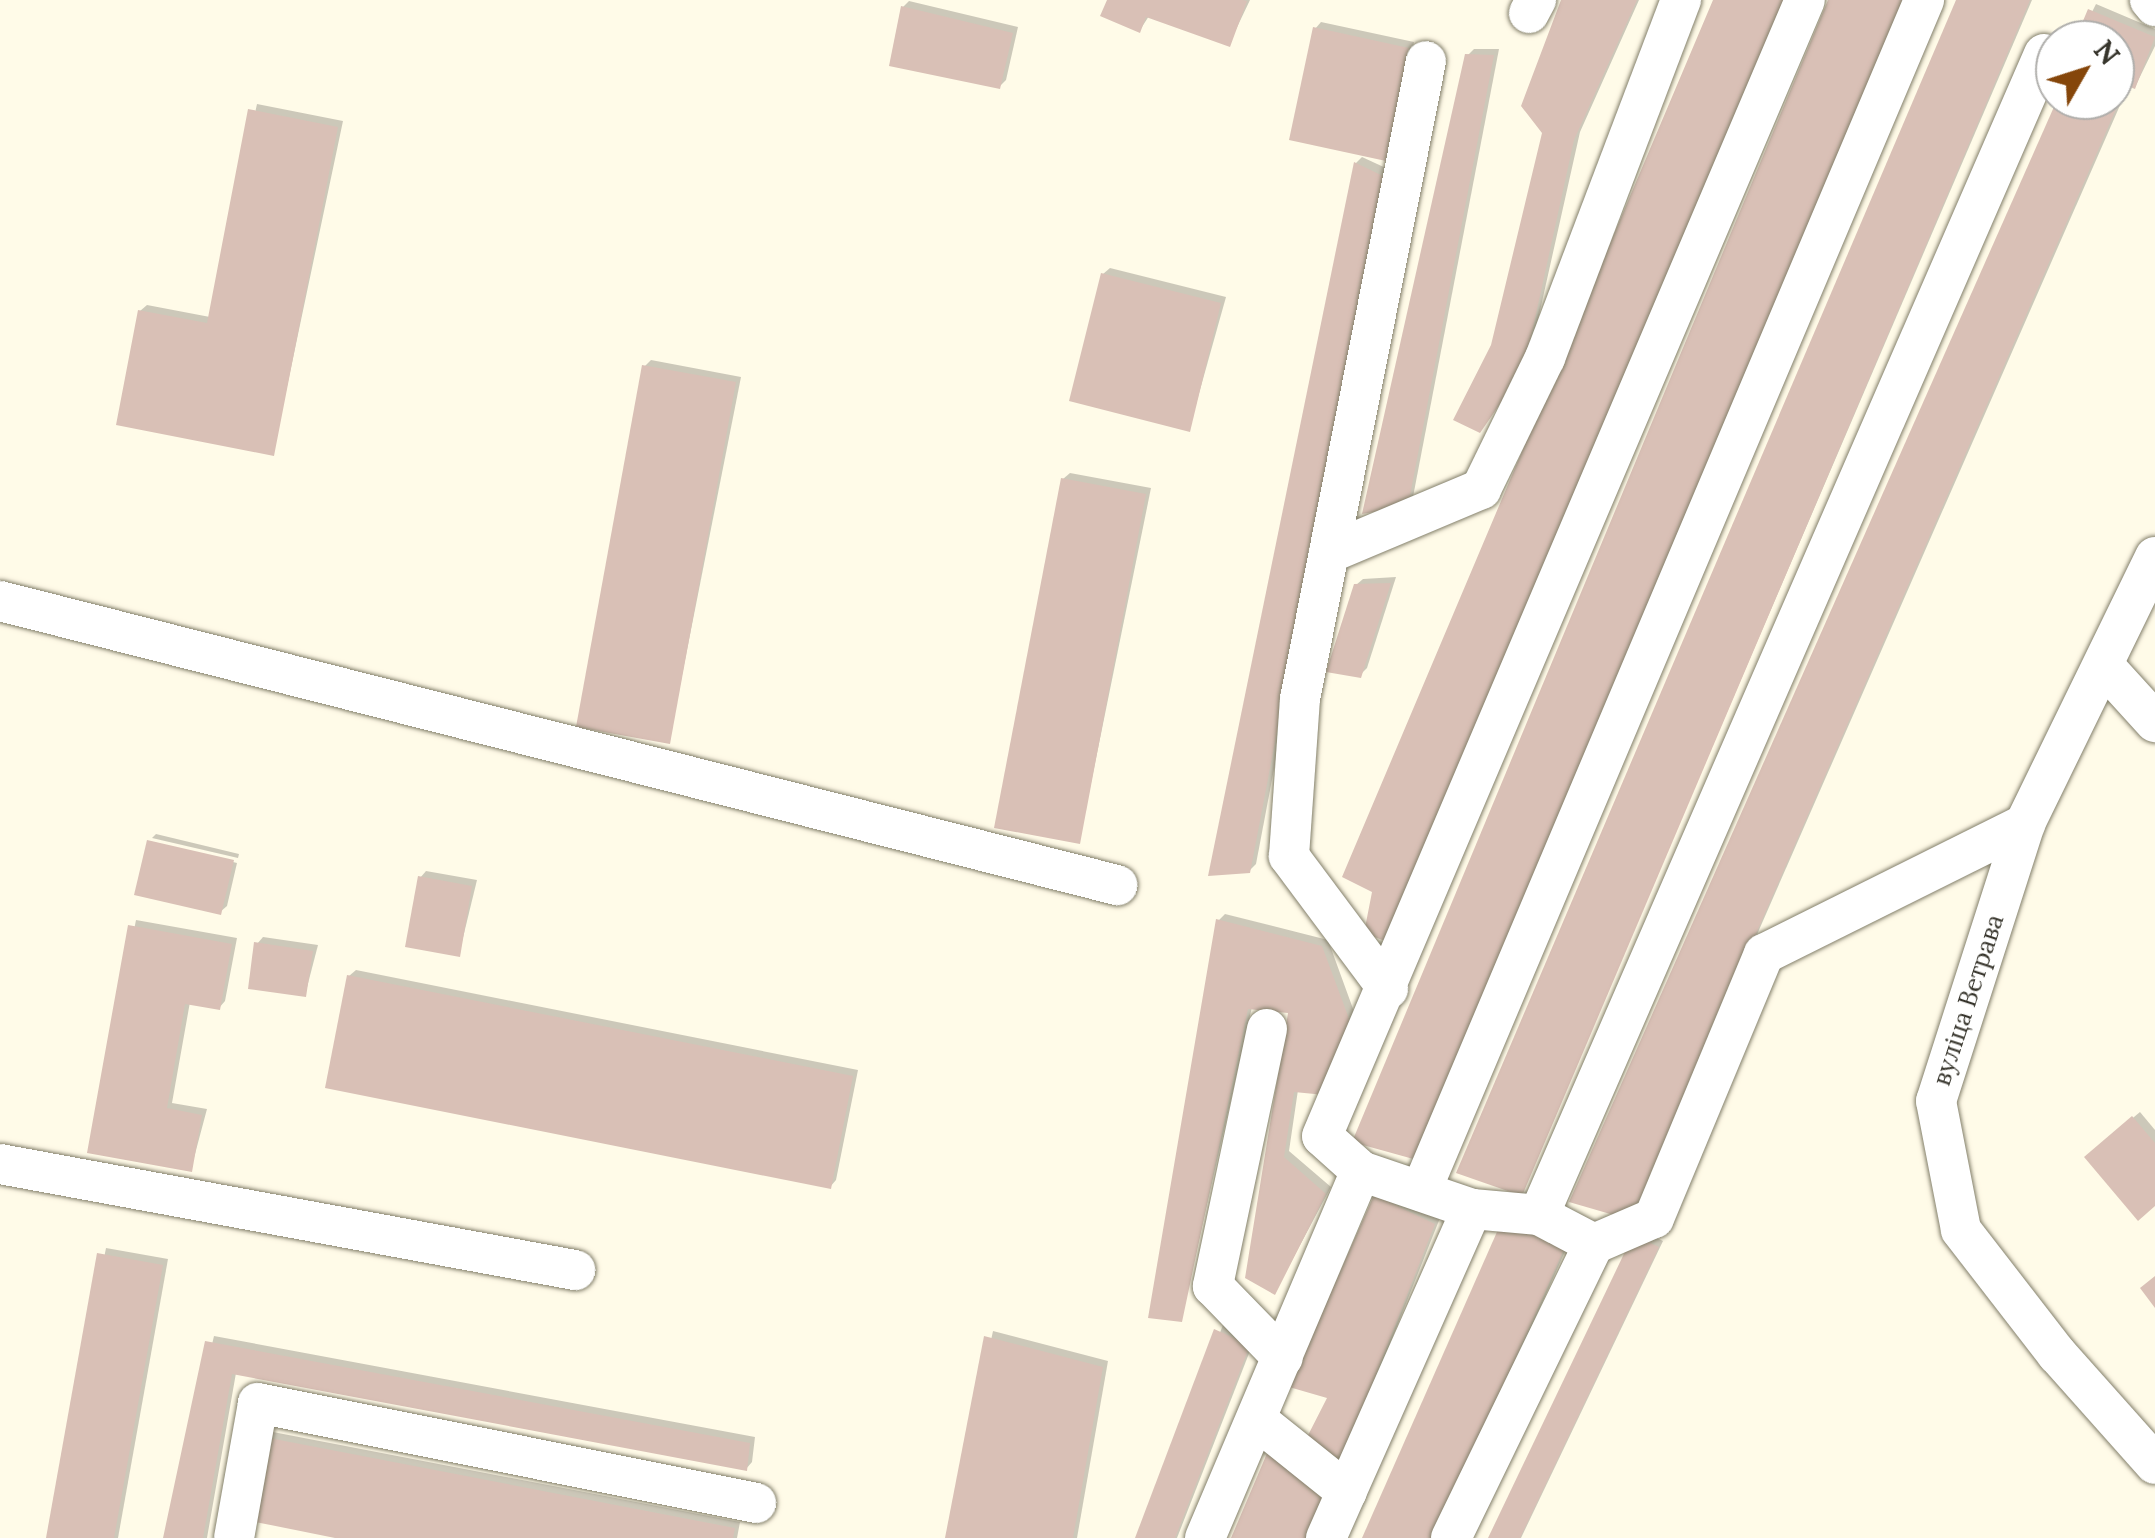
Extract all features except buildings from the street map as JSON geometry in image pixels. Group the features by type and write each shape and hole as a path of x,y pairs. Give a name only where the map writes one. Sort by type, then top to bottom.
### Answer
{"street":[{"path":"1329,554 1480,489 1545,358 1680,0"},
{"path":"1594,1244 1540,1214 1472,1209 1360,1171 1322,1136 1805,0"},
{"path":"1421,1191 1924,0"},
{"path":"2150,0 2155,6"},
{"path":"1388,988 1289,856 1300,698 1426,61"},
{"path":"1540,1214 2035,75"},
{"name":"вуліца Ветрава","path":"2155,557 2025,824 1936,1101 1961,1230 2057,1354 2155,1464"},
{"path":"0,601 1117,885"},
{"path":"2104,666 2155,722"},
{"path":"1451,1538 1594,1244 1654,1218 1764,954 2025,824"},
{"path":"1267,1029 1213,1286 1282,1358"},
{"path":"0,1164 576,1270"},
{"path":"1205,1538 1360,1171"},
{"path":"1326,1538 1472,1209"},
{"path":"234,1538 258,1404 756,1503"},
{"path":"1257,1420 1347,1492"}]}
